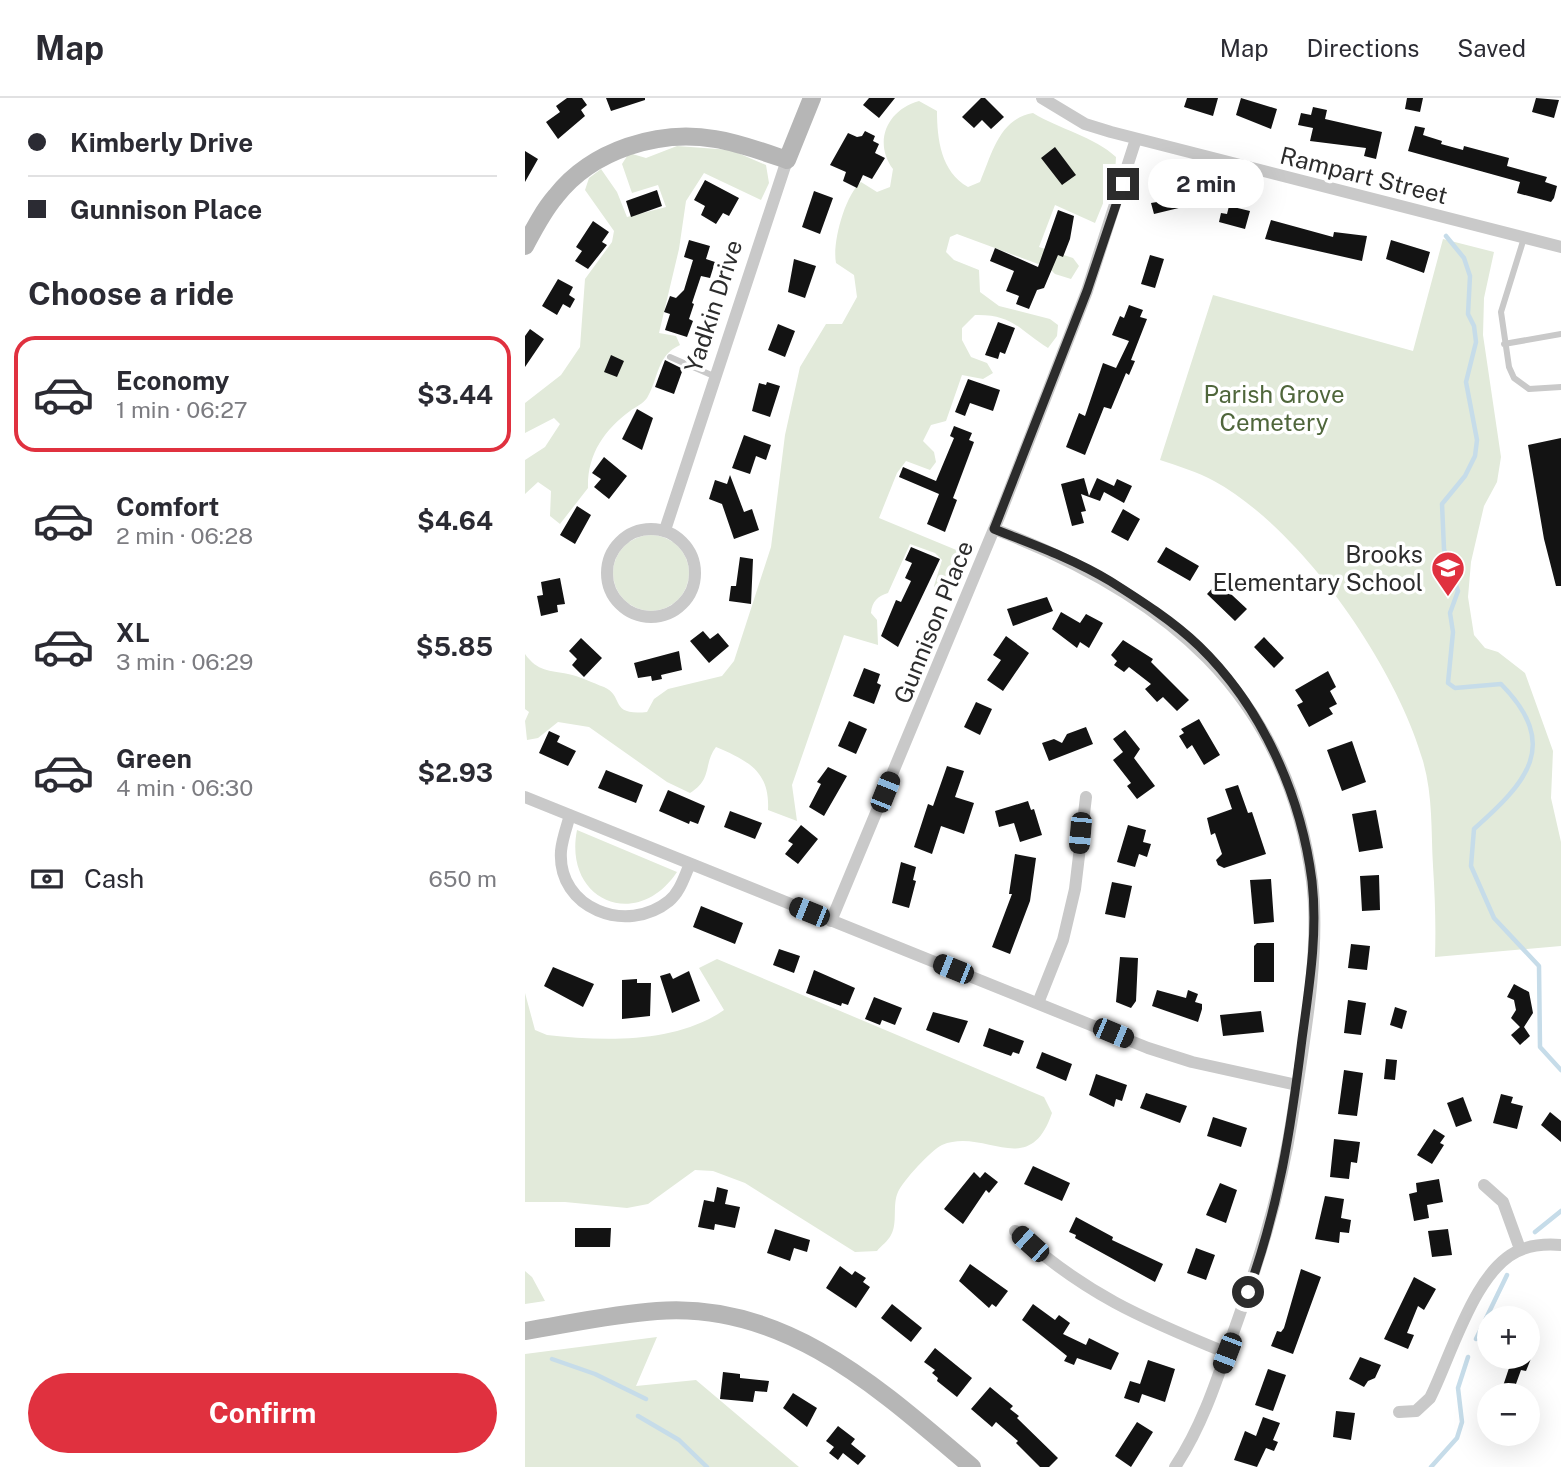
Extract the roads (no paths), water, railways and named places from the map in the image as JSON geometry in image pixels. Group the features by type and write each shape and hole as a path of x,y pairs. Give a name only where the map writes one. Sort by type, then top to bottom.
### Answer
{"main road":[{"name":"Yadkin Drive","path":"787,160 812,98"},
{"path":"525,246 555,196 572,179 596,161 630,146 666,137 696,137 731,142 787,160"},
{"path":"525,1331 657,1311 709,1312 763,1325 851,1367 972,1467"}],"street":[{"name":"Rampart Street","path":"1041,98 1085,124 1136,139 1561,247"},
{"name":"Gunnison Place","path":"831,921 994,529 1087,291 1136,139"},
{"name":"Yadkin Drive","path":"665,530 787,160"},
{"path":"643,529 665,530 681,539 690,550 695,565 695,583 688,599 673,612 646,618 632,613 618,603 610,589 608,561 614,548 628,535 643,529"},
{"path":"994,529 1108,580 1159,614 1200,647 1239,694 1272,747 1291,794 1312,881 1311,965 1284,1172 1269,1232 1227,1353 1199,1424 1175,1467"},
{"path":"525,797 831,921 1192,1062 1297,1084"},
{"path":"1038,1003 1063,940 1075,889 1086,797"},
{"path":"570,815 561,852 564,875 584,904 613,918 643,916 670,901 681,887 689,864"},
{"path":"1484,1185 1503,1202 1520,1249"},
{"path":"1015,1231 1079,1284 1140,1318 1227,1353"},
{"path":"1399,1412 1416,1411 1430,1398 1479,1288 1520,1249 1541,1244 1561,1245"}],"lane":[{"path":"1524,238 1503,300 1504,344 1509,367 1521,386 1538,391 1561,387"},
{"path":"1504,344 1561,334"},
{"path":"670,357 716,376"}],"waterway":[{"path":"1446,236 1464,258 1470,276 1468,314 1474,326 1476,342 1466,382 1477,440 1475,456 1465,476 1442,504 1444,549 1458,591 1450,613 1453,632 1448,683 1455,688 1501,684 1519,706 1530,726 1533,744 1530,762 1522,779 1474,829 1471,866 1494,918 1539,966 1540,1047 1561,1070"},
{"path":"1535,1232 1561,1211"},
{"path":"1476,1339 1507,1275"},
{"path":"1431,1467 1457,1438 1462,1422 1458,1388 1468,1357"},
{"path":"552,1359 595,1374 646,1399"},
{"path":"638,1416 679,1440 707,1467"}],"place":[{"name":"Brooks Elementary School","path":"1448,598"}],"park label":[{"name":"Parish Grove Cemetery","path":"1274,408"}]}
